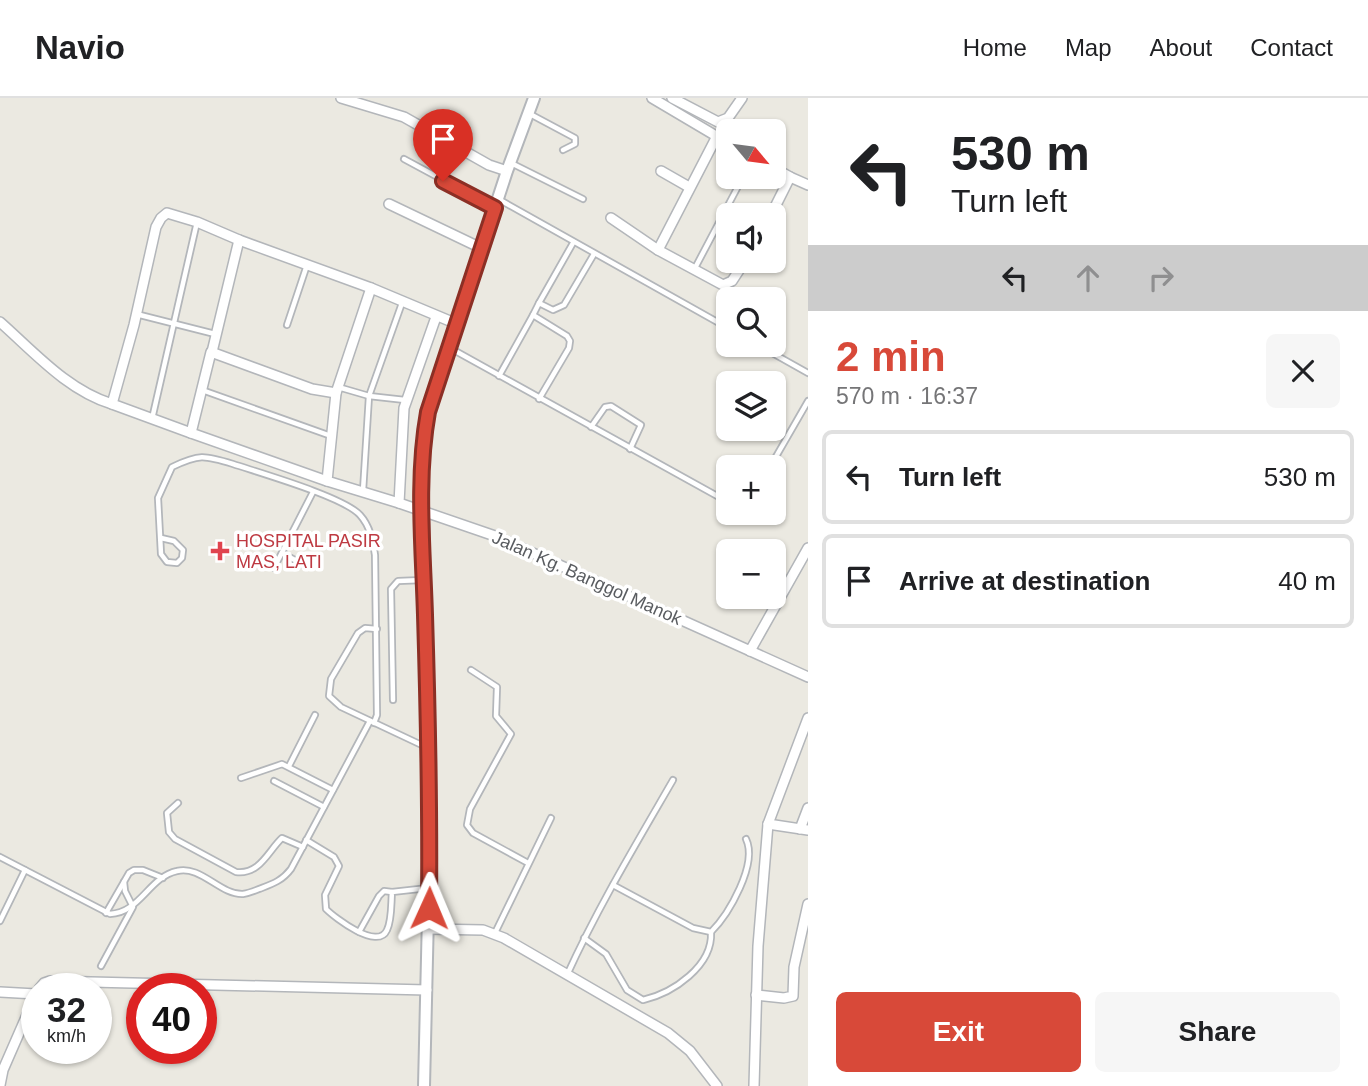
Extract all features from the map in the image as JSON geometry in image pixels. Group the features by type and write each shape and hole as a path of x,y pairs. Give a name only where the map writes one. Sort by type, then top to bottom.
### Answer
{"street":[{"path":"341,98 404,117 489,165 509,167"},
{"path":"424,1086 429,929 429,748 422,510 424,435 428,412 481,248 534,98"},
{"path":"652,98 704,122 725,120 732,115 742,98"},
{"path":"672,98 704,122 716,135"},
{"path":"658,250 716,138"},
{"path":"661,171 689,187"},
{"path":"786,175 808,185"},
{"path":"777,203 790,177"},
{"path":"389,204 481,248"},
{"path":"111,404 156,227 161,218 171,212 371,288 457,324"},
{"path":"611,218 658,250 723,285 732,281 737,273"},
{"path":"191,433 239,240"},
{"path":"327,481 336,390 371,288"},
{"path":"399,503 402,418 436,317"},
{"name":"Jalan Kg. Banggol Manok","path":"0,322 74,387 93,398 495,537 808,677"},
{"path":"212,352 312,389 336,390"},
{"path":"750,650 808,548"},
{"path":"754,1086 758,946 768,824 808,718"},
{"path":"768,824 804,829 808,808"},
{"path":"756,995 784,998 793,996 794,967 808,904"},
{"path":"429,929 483,930 495,933 676,1038 690,1051 717,1086"},
{"path":"112,982 427,990"},
{"path":"0,992 21,991"},
{"path":"0,1085 2,1070 21,1027"}],"lane":[{"path":"529,113 575,138 575,144 563,150"},
{"path":"404,159 573,243 716,321"},
{"path":"509,167 583,199"},
{"path":"695,268 737,189"},
{"path":"152,419 197,222"},
{"path":"499,376 573,243"},
{"path":"539,303 553,310 564,305 593,254"},
{"path":"287,326 307,265"},
{"path":"363,492 369,396 402,302"},
{"path":"136,314 216,334"},
{"path":"533,315 567,336 570,341 569,348 539,399"},
{"path":"449,348 716,496"},
{"path":"779,357 808,373"},
{"path":"202,390 332,436"},
{"path":"336,390 406,401"},
{"path":"777,455 808,401"},
{"path":"591,427 605,407 611,406 641,425 630,449"},
{"path":"0,857 106,914 119,914 133,907 163,878 177,871 190,872 229,890 248,893 282,879 291,869 377,715 374,542 367,524 348,505 217,459 188,458 172,467 158,498 163,559 171,564 179,562 183,553 180,546 174,541 162,538"},
{"path":"274,568 313,492"},
{"path":"282,553 304,565"},
{"path":"393,700 391,589 398,581 424,580"},
{"path":"377,629 365,628 358,633 331,679 329,695 335,703 429,748"},
{"path":"471,670 497,687 496,716 509,729 511,736 470,808 467,825 481,838 528,863"},
{"path":"289,766 315,715"},
{"path":"241,778 277,764 289,766 334,790"},
{"path":"567,976 612,885 673,780"},
{"path":"274,781 324,807"},
{"path":"178,803 167,813 169,832 175,839 236,872 246,872 261,864 282,838 303,847"},
{"path":"495,933 551,818"},
{"path":"584,938 606,954 627,990 643,1000 661,993 699,967 710,947 711,932 720,921 746,873 750,854 746,839"},
{"path":"306,840 334,857 338,863 338,872 325,895 326,909 359,932 373,938 385,934 388,930 393,892"},
{"path":"106,914 129,873 136,869 163,878"},
{"path":"0,921 24,870"},
{"path":"124,883 133,907"},
{"path":"612,885 693,928 711,932"},
{"path":"359,932 379,895 384,891 429,888"},
{"path":"101,966 133,907"}],"place":[{"name":"HOSPITAL PASIR MAS, LATI","path":"220,551"}],"route":[{"path":"429,908 429,748 422,510 424,435 428,412 495,208 443,181"}]}
